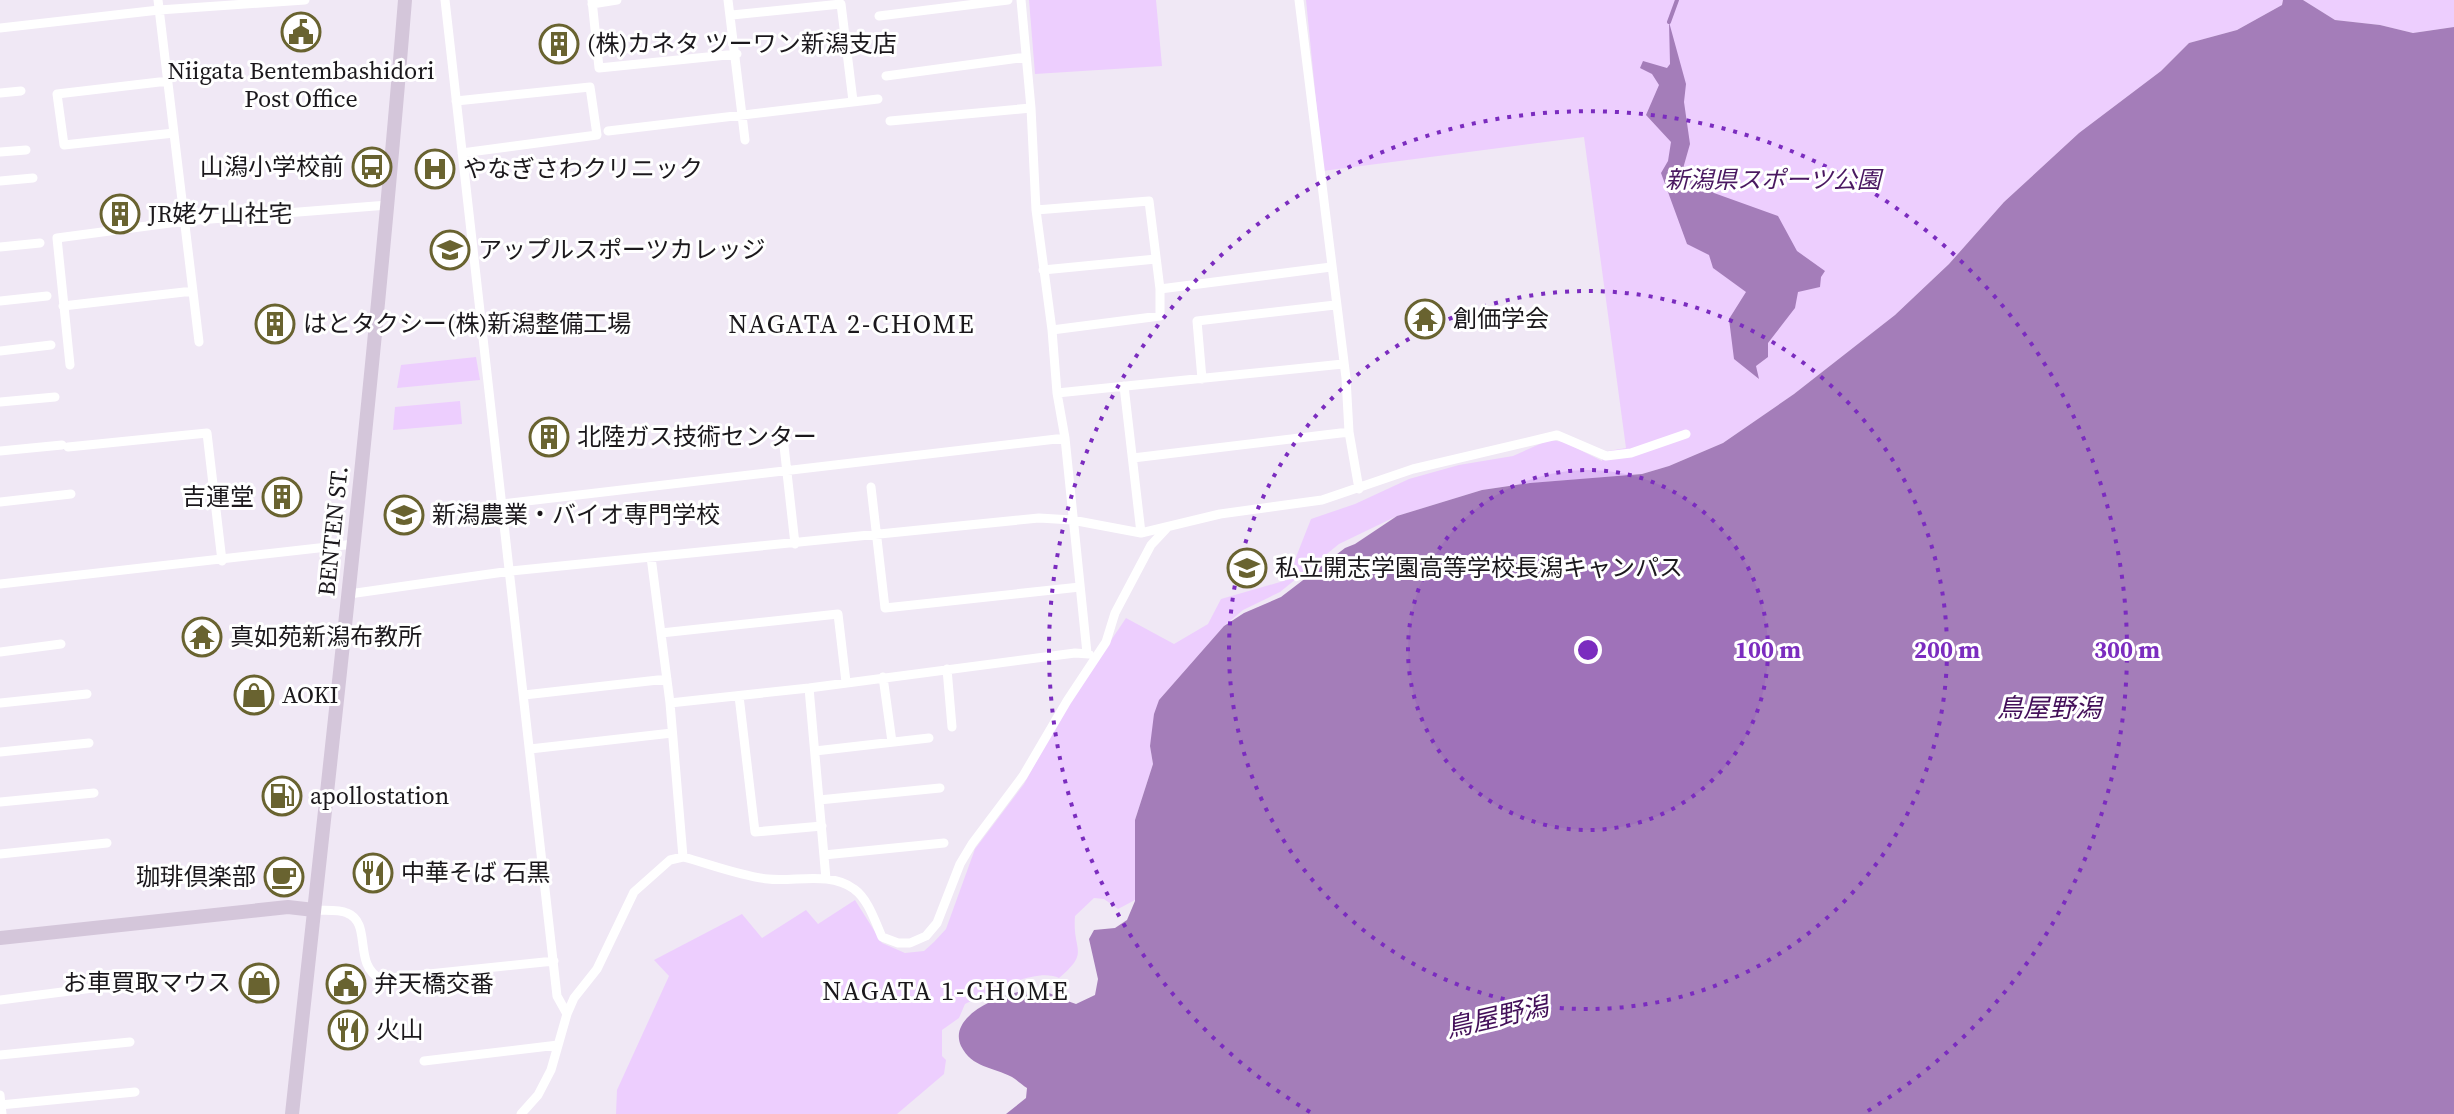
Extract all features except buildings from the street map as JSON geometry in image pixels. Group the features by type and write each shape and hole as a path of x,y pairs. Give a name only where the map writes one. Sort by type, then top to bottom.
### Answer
{"street":[{"path":"0,28 158,5 305,0"},
{"name":"BENTEN ST.","path":"292,1114 349,594 405,0"},
{"path":"445,0 557,996 567,1014"},
{"path":"617,0 592,2 599,68 737,54"},
{"path":"728,0 737,54 745,140"},
{"path":"879,16 1008,0"},
{"path":"1021,0 1036,210 1080,587 1091,655"},
{"path":"1299,0 1349,432 1359,489"},
{"path":"732,15 841,4 853,101"},
{"path":"158,5 199,342"},
{"path":"886,76 1026,57"},
{"path":"168,81 57,94 64,145 174,133"},
{"path":"456,101 590,87 597,135 462,153"},
{"path":"0,93 21,91"},
{"path":"608,131 878,99"},
{"path":"890,121 1031,108"},
{"path":"0,152 26,150"},
{"path":"0,181 33,178"},
{"path":"1036,210 1149,201 1160,289 1160,316 1052,330"},
{"path":"70,365 57,238 185,221 388,205"},
{"path":"0,247 40,243"},
{"path":"1043,270 1156,259"},
{"path":"1160,289 1331,267"},
{"path":"63,306 193,291"},
{"path":"0,301 47,296"},
{"path":"1202,379 1197,321 1335,305"},
{"path":"0,351 51,345"},
{"path":"1057,393 1343,364"},
{"path":"1124,386 1141,533"},
{"path":"0,402 55,397"},
{"path":"1133,458 1349,432"},
{"path":"0,451 207,433 222,561"},
{"path":"349,594 511,571 1039,518 1072,520 1141,533 1220,514 1322,500 1413,469 1557,435 1606,456 1631,453 1686,434"},
{"path":"783,437 795,544"},
{"path":"502,504 1065,438"},
{"path":"871,487 885,608 1080,587"},
{"path":"0,502 71,494"},
{"path":"521,1114 538,1095 551,1070 574,998 597,969 634,892 670,860 683,857 766,879 826,879 851,886 862,895 882,937 898,943 910,943 926,936 937,923 960,864 1023,776 1091,655 1106,642 1115,613 1151,545 1167,527"},
{"path":"0,584 354,544"},
{"path":"651,557 670,703 683,857"},
{"path":"661,633 838,614 846,682"},
{"path":"0,652 61,644"},
{"path":"670,703 947,669 1091,655"},
{"path":"947,669 952,727"},
{"path":"883,677 892,742"},
{"path":"524,695 667,679"},
{"path":"809,688 826,879"},
{"path":"0,703 87,694"},
{"path":"739,696 755,832 822,826"},
{"path":"530,749 672,733"},
{"path":"815,751 929,738"},
{"path":"0,752 89,743"},
{"path":"819,800 940,788"},
{"path":"0,802 94,793"},
{"path":"0,854 107,843"},
{"path":"824,855 944,843"},
{"path":"0,938 288,907 345,912 356,919 360,925 366,964 374,976 381,979 554,961"},
{"path":"0,1000 124,984"},
{"path":"0,1055 130,1042"},
{"path":"424,1061 558,1045"},
{"path":"1,1105 135,1092"}],"green space":[{"path":"1029,0 1156,0 1162,66 1035,74"},
{"name":"新潟県スポーツ公園","path":"1306,0 2283,0 2282,5 2237,30 2189,43 2161,71 2079,133 2004,202 1949,264 1895,315 1794,394 1723,443 1642,474 1482,490 1397,516 1339,544 1280,592 1243,610 1224,626 1159,700 1150,746 1153,764 1135,820 1135,900 1118,909 1104,899 1094,898 1075,916 1077,956 1059,978 1025,978 965,1004 959,1018 942,1030 942,1056 946,1060 944,1074 897,1114 616,1114 617,1090 669,976 654,960 742,914 762,938 806,910 818,924 855,900 882,943 905,953 924,951 934,942 946,929 975,849 1024,784 1065,709 1126,618 1174,644 1208,624 1221,599 1287,580 1311,519 1355,504 1409,479 1459,465 1513,456 1549,440 1564,442 1602,461 1602,452 1626,448 1584,137 1323,171"},
{"path":"2303,0 2454,0 2454,27 2413,33 2380,25 2335,20"},
{"path":"476,357 480,380 397,388 401,365"},
{"path":"460,401 462,424 393,430 395,407"}],"water":[{"name":"鳥屋野潟","path":"2283,0 2303,0 2335,20 2380,25 2413,33 2454,27 2454,1114 1006,1114 1026,1098 1027,1088 1012,1077 971,1059 961,1046 959,1034 963,1023 984,1005 1025,991 1045,992 1076,1004 1095,995 1098,979 1089,939 1094,930 1115,928 1127,920 1135,901 1135,820 1153,764 1150,746 1154,714 1159,700 1224,626 1244,613 1281,597 1345,548 1397,516 1482,490 1642,474 1723,443 1794,394 1895,315 1949,264 2004,202 2079,133 2161,71 2189,43 2237,30 2282,5"},
{"path":"1669,22 1686,84 1684,102 1690,144 1682,172 1714,193 1778,216 1797,251 1825,271 1820,287 1798,292 1795,308 1768,343 1768,357 1756,366 1759,379 1734,359 1729,319 1746,292 1713,268 1709,255 1687,244 1661,173 1668,161 1671,142 1646,115 1659,85 1652,74 1640,68 1643,61 1667,68 1670,64"}],"waterway":[{"path":"1669,22 1677,0"}],"place":[{"name":"Niigata Bentembashidori Post Office","path":"301,32"},
{"name":"(株)カネタ ツーワン新潟支店","path":"559,44"},
{"name":"山潟小学校前","path":"372,167"},
{"name":"やなぎさわクリニック","path":"435,169"},
{"name":"JR姥ケ山社宅","path":"120,214"},
{"name":"アップルスポーツカレッジ","path":"450,250"},
{"name":"創価学会","path":"1425,319"},
{"name":"はとタクシー(株)新潟整備工場","path":"275,324"},
{"name":"北陸ガス技術センター","path":"549,437"},
{"name":"吉運堂","path":"282,497"},
{"name":"新潟農業・バイオ専門学校","path":"404,515"},
{"name":"私立開志学園高等学校長潟キャンパス","path":"1247,568"},
{"name":"真如苑新潟布教所","path":"202,637"},
{"name":"AOKI","path":"254,695"},
{"name":"apollostation","path":"282,796"},
{"name":"中華そば 石黒","path":"373,873"},
{"name":"珈琲倶楽部","path":"284,877"},
{"name":"お車買取マウス","path":"259,983"},
{"name":"弁天橋交番","path":"346,984"},
{"name":"火山","path":"348,1030"}],"district":[{"name":"NAGATA 2-CHOME","path":"852,324"},
{"name":"NAGATA 1-CHOME","path":"946,991"}]}
